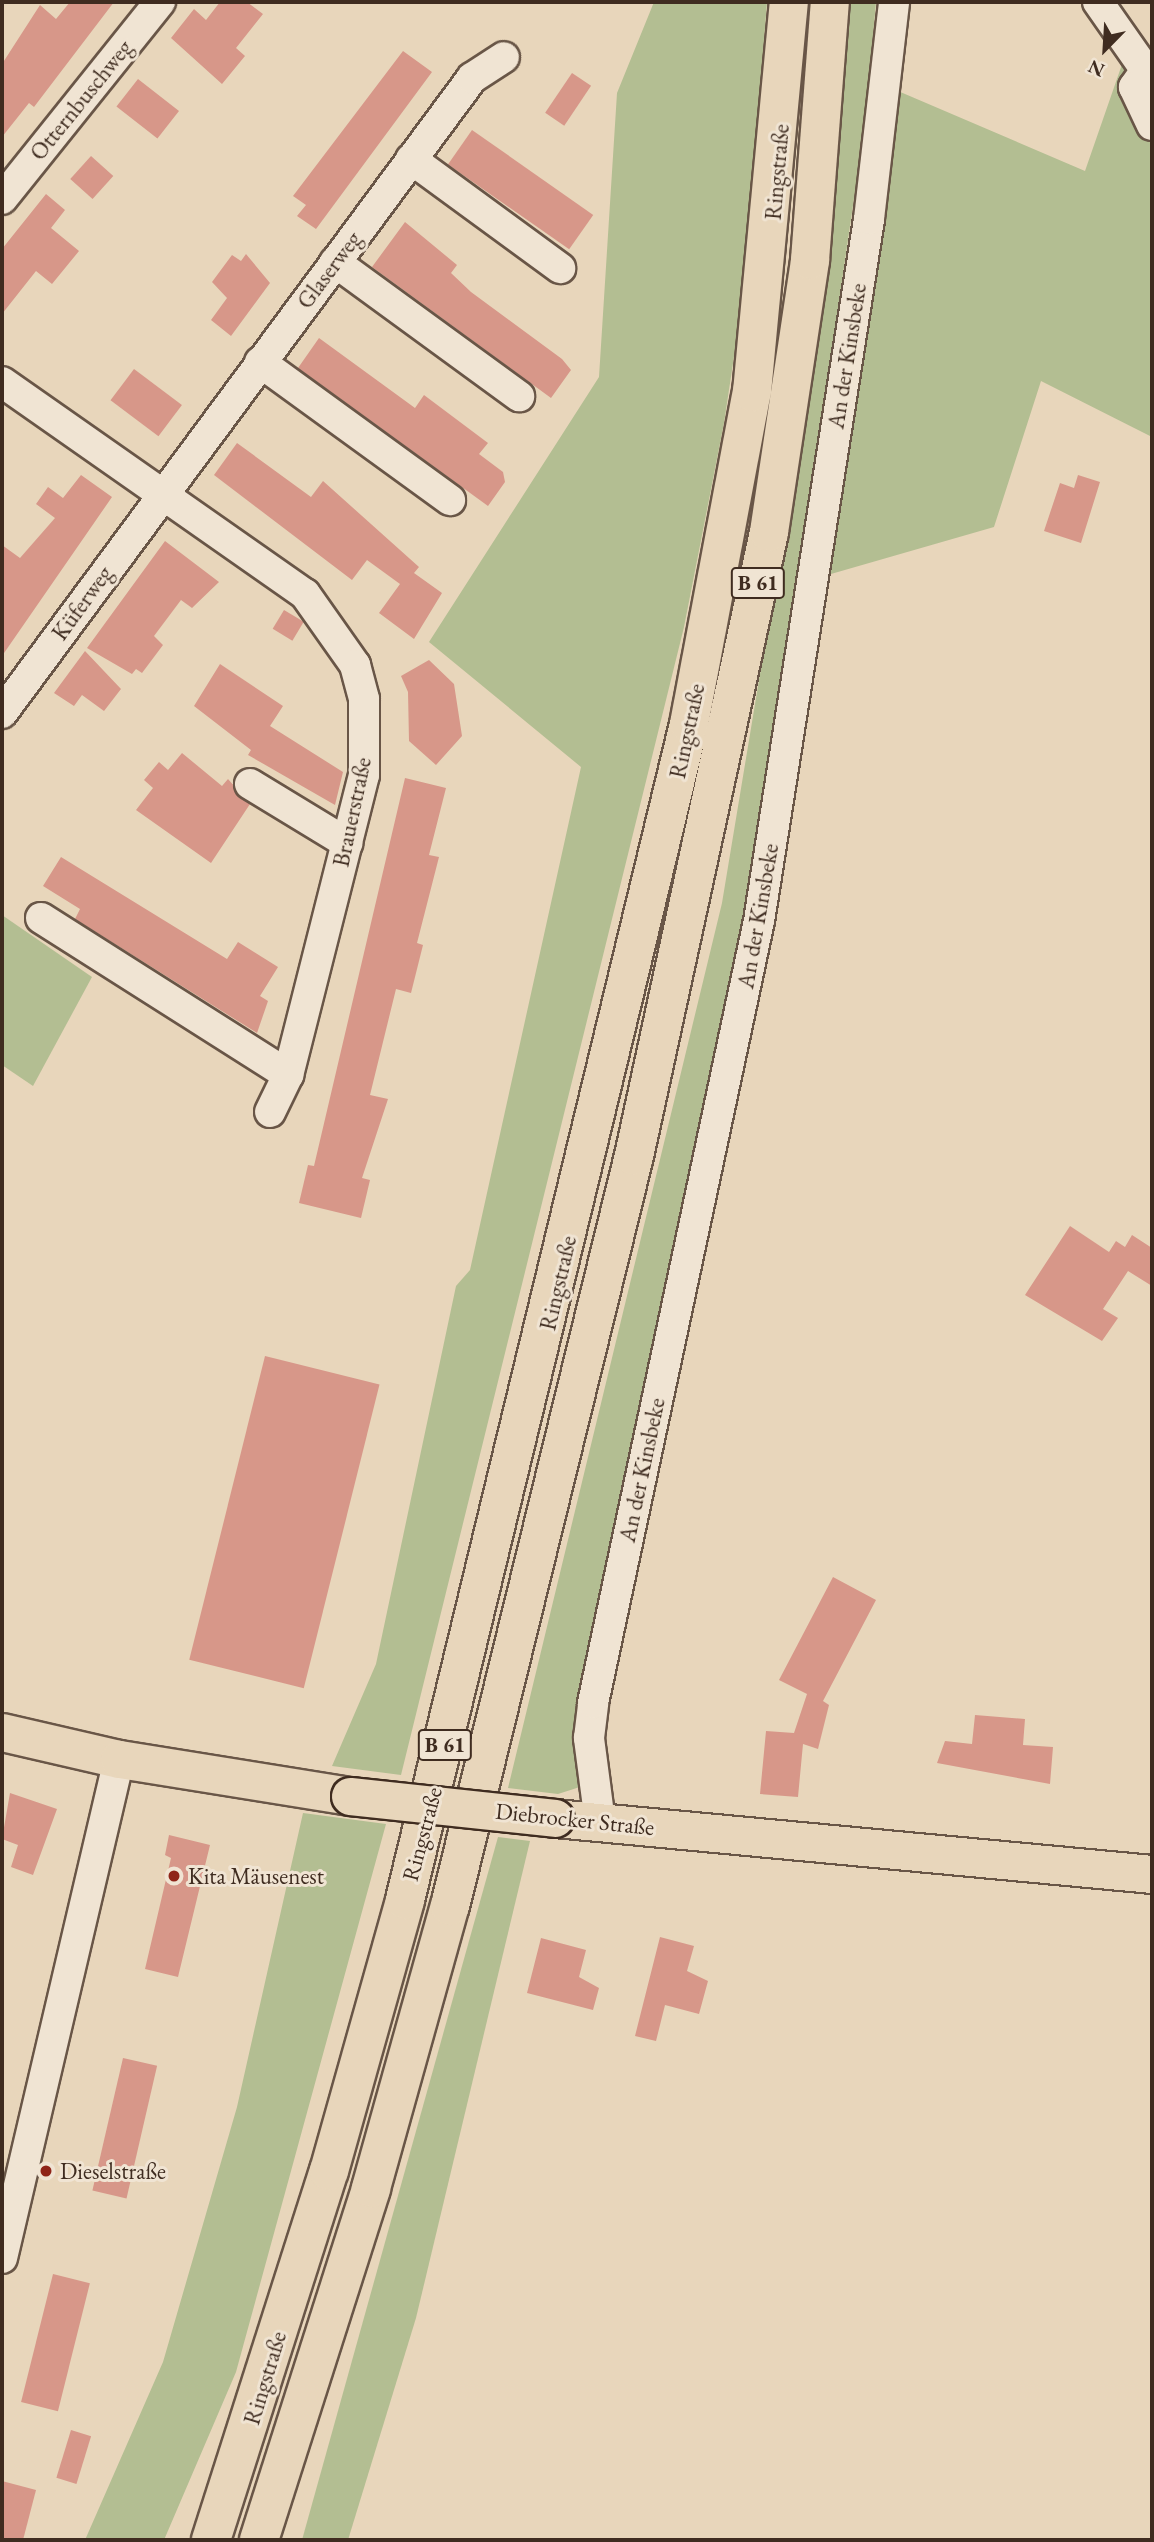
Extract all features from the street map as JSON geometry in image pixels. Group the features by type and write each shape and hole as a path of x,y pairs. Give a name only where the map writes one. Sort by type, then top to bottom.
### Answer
{"highway":[{"name":"Ringstraße","path":"211,2540 329,2171 405,1900 683,750 752,392 789,2"},
{"name":"Ringstraße","path":"259,2540 371,2188 450,1906 634,1156 769,532 810,260 830,2"}],"main road":[{"name":"Diebrocker Straße","path":"2,1732 119,1759 349,1796 1152,1874"}],"street":[{"name":"Otternbuschweg","path":"2,199 160,2"},
{"name":"An der Kinsbeke","path":"600,1822 589,1738 593,1703 759,920 869,219 894,2"},
{"path":"1098,2 1149,75 1133,87 1152,125"},
{"name":"Glaserweg","path":"163,493 472,78 504,57"},
{"path":"411,159 560,268"},
{"path":"335,262 519,396"},
{"path":"260,362 450,500"},
{"name":"Brauerstraße","path":"2,382 305,594 355,665 367,738 347,843 288,1075 270,1112"},
{"name":"Küferweg","path":"2,713 163,493"},
{"path":"250,784 347,843"},
{"path":"41,918 288,1075"},
{"path":"2,2258 119,1759"}],"green space":[{"path":"654,2 767,2 746,277 724,423 684,627 401,1775 332,1766 376,1664 456,1286 470,1270 581,767 429,642 599,377 617,93"},
{"path":"847,2 876,2 866,116 748,927 602,1589 579,1739 583,1786 558,1794 508,1788 722,903 821,306"},
{"path":"1127,50 1136,69 1127,91 1152,140 1152,437 1041,381 994,527 824,576 898,91 1085,171"},
{"path":"2,915 92,977 33,1086 2,1065"},
{"path":"303,1813 386,1824 236,2372 164,2540 85,2540 163,2362 237,2107"},
{"path":"498,1837 530,1841 416,2318 348,2540 302,2540"}],"building":[{"path":"70,2 114,2 34,107 29,103 2,137 2,64 40,5 56,19"},
{"path":"220,2 247,2 263,14 236,48 245,56 222,84 171,38 194,9 206,20"},
{"path":"403,51 432,72 316,229 297,216 306,205 293,196"},
{"path":"572,73 591,86 564,126 545,113"},
{"path":"138,79 179,111 157,139 116,107"},
{"path":"472,130 593,215 569,249 448,164"},
{"path":"91,156 113,176 93,199 70,179"},
{"path":"46,194 65,210 51,228 79,251 52,284 36,271 2,314 2,249"},
{"path":"405,222 457,265 451,273 471,292 562,359 571,370 551,398 372,267"},
{"path":"246,254 270,283 231,336 211,320 227,298 212,282 232,255 241,261"},
{"path":"319,338 415,408 424,395 488,443 479,454 503,472 505,482 488,506 298,368"},
{"path":"134,369 182,405 158,436 111,400"},
{"path":"237,443 311,497 323,481 419,567 414,573 442,593 414,639 379,613 400,584 367,560 352,580 214,475"},
{"path":"81,475 112,497 2,656 2,545 20,558 55,518 36,504 48,487 63,498"},
{"path":"1078,475 1100,482 1081,543 1044,531 1060,483 1074,488"},
{"path":"165,541 219,582 192,608 181,600 154,636 163,645 142,673 136,669 132,674 87,648"},
{"path":"284,610 304,622 292,641 273,629"},
{"path":"85,651 121,689 104,711 82,695 74,706 54,693"},
{"path":"429,660 454,684 462,736 436,765 409,741 408,692 401,676"},
{"path":"220,664 283,706 270,726 343,772 335,805 248,755 251,750 194,706"},
{"path":"182,753 222,786 228,779 250,804 211,863 136,810 153,788 144,780 159,762 168,770"},
{"path":"405,778 446,788 429,855 439,857 417,943 423,945 411,993 396,989 370,1095 388,1099 362,1178 370,1180 361,1218 299,1203 308,1165 314,1166"},
{"path":"61,857 227,959 238,942 278,967 260,996 268,1001 257,1033 75,919 80,909 43,886"},
{"path":"1070,1226 1109,1252 1116,1241 1125,1247 1132,1235 1152,1248 1152,1286 1128,1271 1103,1309 1118,1318 1102,1341 1025,1295"},
{"path":"265,1356 379,1385 304,1688 189,1660"},
{"path":"833,1577 876,1600 823,1701 829,1705 818,1749 803,1744 798,1797 760,1794 766,1731 794,1733 807,1694 779,1680"},
{"path":"975,1715 1025,1719 1023,1745 1053,1747 1050,1784 937,1763 945,1741 972,1744"},
{"path":"10,1793 57,1809 33,1875 11,1867 18,1845 2,1839"},
{"path":"169,1835 210,1845 178,1977 145,1969 171,1858 165,1855"},
{"path":"660,1937 694,1946 687,1971 708,1981 699,2014 665,2005 656,2041 635,2036"},
{"path":"541,1938 586,1950 579,1977 599,1988 593,2010 527,1993"},
{"path":"123,2058 157,2066 127,2198 92,2191"},
{"path":"53,2274 90,2283 58,2411 21,2402"},
{"path":"71,2430 91,2436 76,2484 56,2478"},
{"path":"2,2481 36,2490 23,2540 2,2540"}],"place":[{"name":"Kita Mäusenest","path":"174,1876"},
{"name":"Dieselstraße","path":"46,2171"}]}
